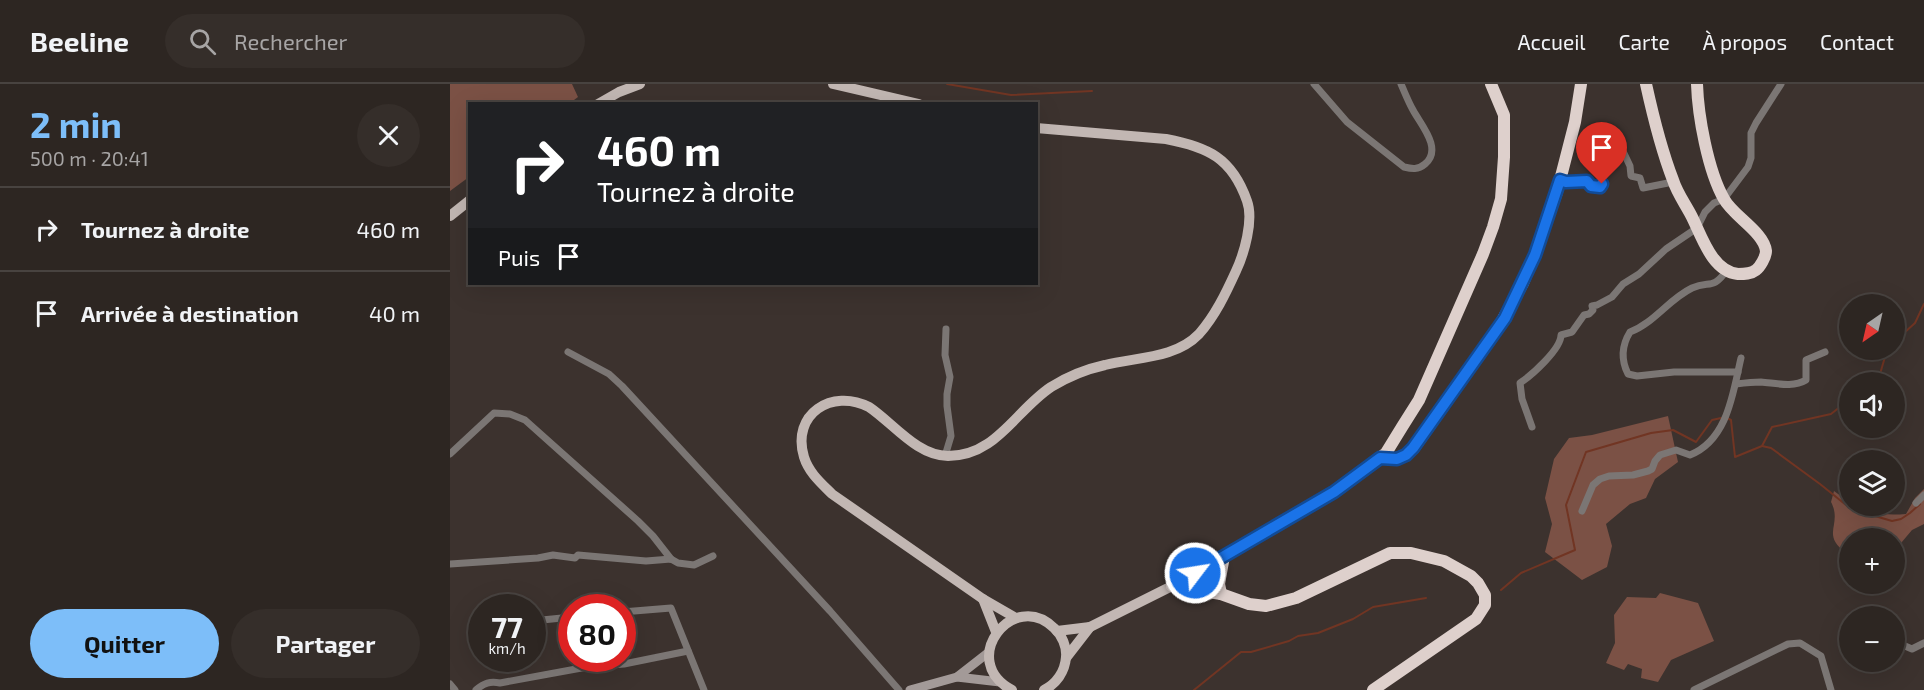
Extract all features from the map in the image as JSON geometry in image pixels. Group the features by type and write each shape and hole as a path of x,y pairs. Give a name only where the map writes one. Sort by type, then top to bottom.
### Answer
{"highway":[{"path":"1172,586 1334,492 1386,453 1419,400 1493,227 1500,199 1504,158 1504,115 1491,84"},
{"path":"1380,458 1397,459 1406,455 1413,448 1501,324 1535,255 1560,180 1575,122 1581,84"},
{"path":"1646,84 1673,182 1713,258 1735,274 1755,272 1762,263 1766,251 1756,233 1731,210 1717,185 1698,103 1697,84"},
{"path":"1172,586 1221,594 1259,606 1266,606 1278,604 1340,578 1390,553 1411,553 1444,561 1471,576 1485,595 1485,605 1476,619 1373,690"},
{"path":"1221,594 1219,584 1224,556"}],"main road":[{"path":"602,102 640,84"},
{"path":"833,84 910,102"},
{"path":"1016,618 983,599 832,495 808,467 801,435 808,419 820,407 827,402 849,400 869,407 922,449 945,456 961,456 987,446 1051,387 1071,377 1106,365 1159,355 1198,334 1227,291 1239,264 1249,227 1249,206 1241,183 1229,167 1198,146 1166,139 1038,128"},
{"path":"450,216 468,202"},
{"path":"1057,631 1090,627 1172,586"},
{"path":"983,599 996,632"},
{"path":"1008,688 993,673 989,662 991,641 1004,624 1016,618 1033,617 1042,620 1057,631 1063,640 1066,658"},
{"path":"1046,689 1060,676 1066,658 1090,627"}],"street":[{"path":"1314,84 1347,122 1404,167 1414,170 1431,159 1433,150 1422,123 1411,107 1401,84"},
{"path":"1532,427 1521,399 1520,383 1541,366 1561,339 1560,335 1572,332 1584,315 1593,310 1592,306 1612,297 1623,284 1639,274 1666,249 1698,228 1706,212 1714,203 1724,199 1748,167 1751,158 1751,133 1782,84"},
{"path":"1560,180 1587,181 1591,186 1600,187 1604,172 1608,167 1610,150 1616,145 1621,147 1630,166 1631,176 1640,178 1643,188 1673,182"},
{"path":"1727,270 1720,281 1693,288 1630,332 1626,340 1622,362 1628,374 1637,376 1674,372 1738,372"},
{"path":"945,456 951,436 946,406 950,377 945,355 946,329"},
{"path":"568,352 609,374 622,386 830,611 899,690"},
{"path":"1736,384 1804,382 1806,380 1806,360 1825,352"},
{"path":"1582,511 1593,485 1600,479 1648,471 1652,469 1655,460 1660,456 1676,450 1690,455 1696,453 1716,435 1736,384 1741,358"},
{"path":"450,454 494,413 510,414 525,420 638,521 671,559 678,563 694,565 713,556"},
{"path":"1916,502 1924,495"},
{"path":"450,564 553,555 646,561 671,559"},
{"path":"636,611 671,608 704,690"},
{"path":"1694,690 1788,644 1800,643 1821,656 1831,690"},
{"path":"1905,646 1912,649 1924,643"},
{"path":"476,690 490,681 500,683 587,667 624,664 688,651"},
{"path":"910,690 957,677 989,652"},
{"path":"957,677 1008,688"},
{"path":"450,684 455,690"}],"shaded area":[{"path":"450,84 572,84 578,97 571,102 468,102 468,178 450,191"},
{"path":"1668,416 1678,462 1655,479 1646,498 1630,504 1606,524 1612,546 1607,567 1582,580 1545,552 1552,524 1545,498 1554,459 1569,438 1592,435"},
{"path":"1924,489 1924,524 1912,530 1905,538 1905,528 1839,528 1839,547 1834,540 1835,517 1831,502 1834,491 1839,495 1839,516 1905,516 1915,498"},
{"path":"1660,593 1698,603 1714,641 1671,660 1658,682 1641,678 1642,669 1628,664 1624,670 1606,663 1615,643 1614,615 1627,597 1656,598"}],"waterway":[{"path":"947,84 1011,95 1092,91"},
{"path":"1905,332 1915,323 1924,304"},
{"path":"1881,372 1884,360"},
{"path":"1727,418 1731,420 1735,457 1762,446 1772,427 1831,414 1839,408"},
{"path":"1501,590 1521,573 1575,550 1566,505 1586,452 1651,433 1673,430 1696,442 1712,420 1721,418"},
{"path":"1762,446 1771,448 1851,509 1892,521 1901,519 1920,504"},
{"path":"1194,690 1241,652 1251,652 1289,641 1298,636 1318,633 1353,619 1373,607 1426,598"}],"route":[{"path":"1195,573 1334,492 1380,458 1397,459 1406,455 1505,318 1535,255 1560,180 1587,181 1591,186 1600,187 1602,184"}]}
